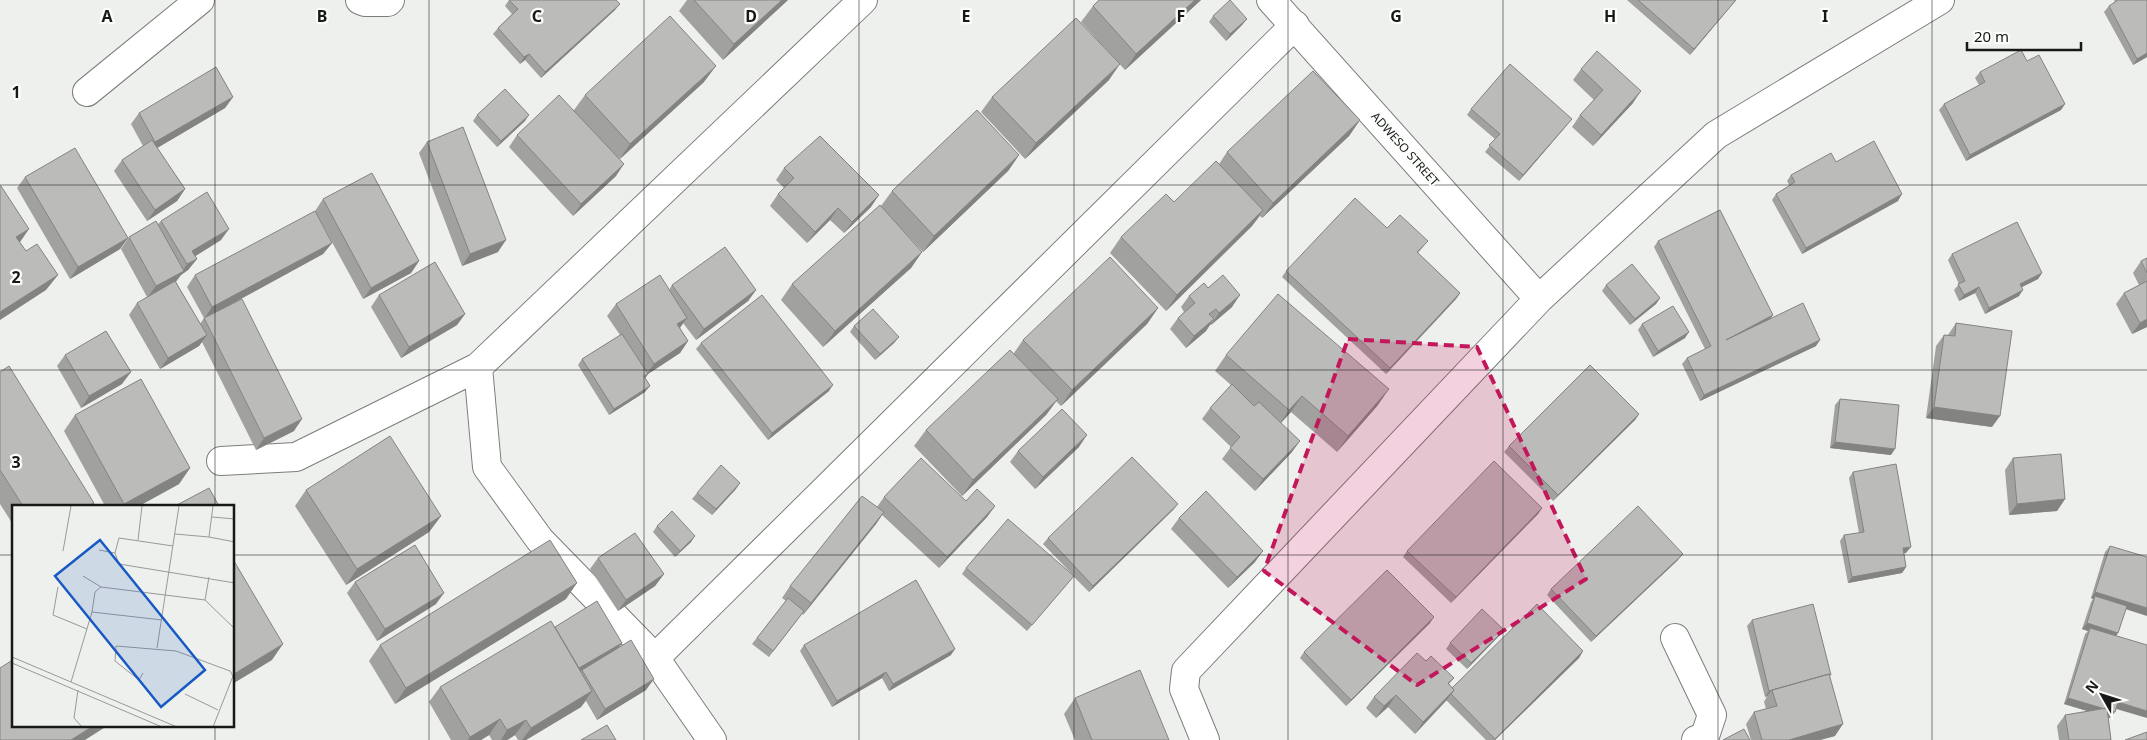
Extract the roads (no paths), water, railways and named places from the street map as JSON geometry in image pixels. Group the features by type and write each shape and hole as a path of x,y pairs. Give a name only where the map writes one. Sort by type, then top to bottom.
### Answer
{"street":[{"path":"87,92 200,0"},
{"path":"360,0 365,2 388,2 390,0"},
{"path":"221,460 296,457 478,367 863,0"},
{"name":"ADWESO STREET","path":"1271,0 1539,300"},
{"path":"1205,740 1184,689 1186,671 1539,300 1716,135 1940,0"},
{"path":"655,658 1295,25"},
{"path":"478,367 487,466 540,540 655,658 712,740"},
{"path":"1675,638 1712,715 1705,736 1696,740"}]}
